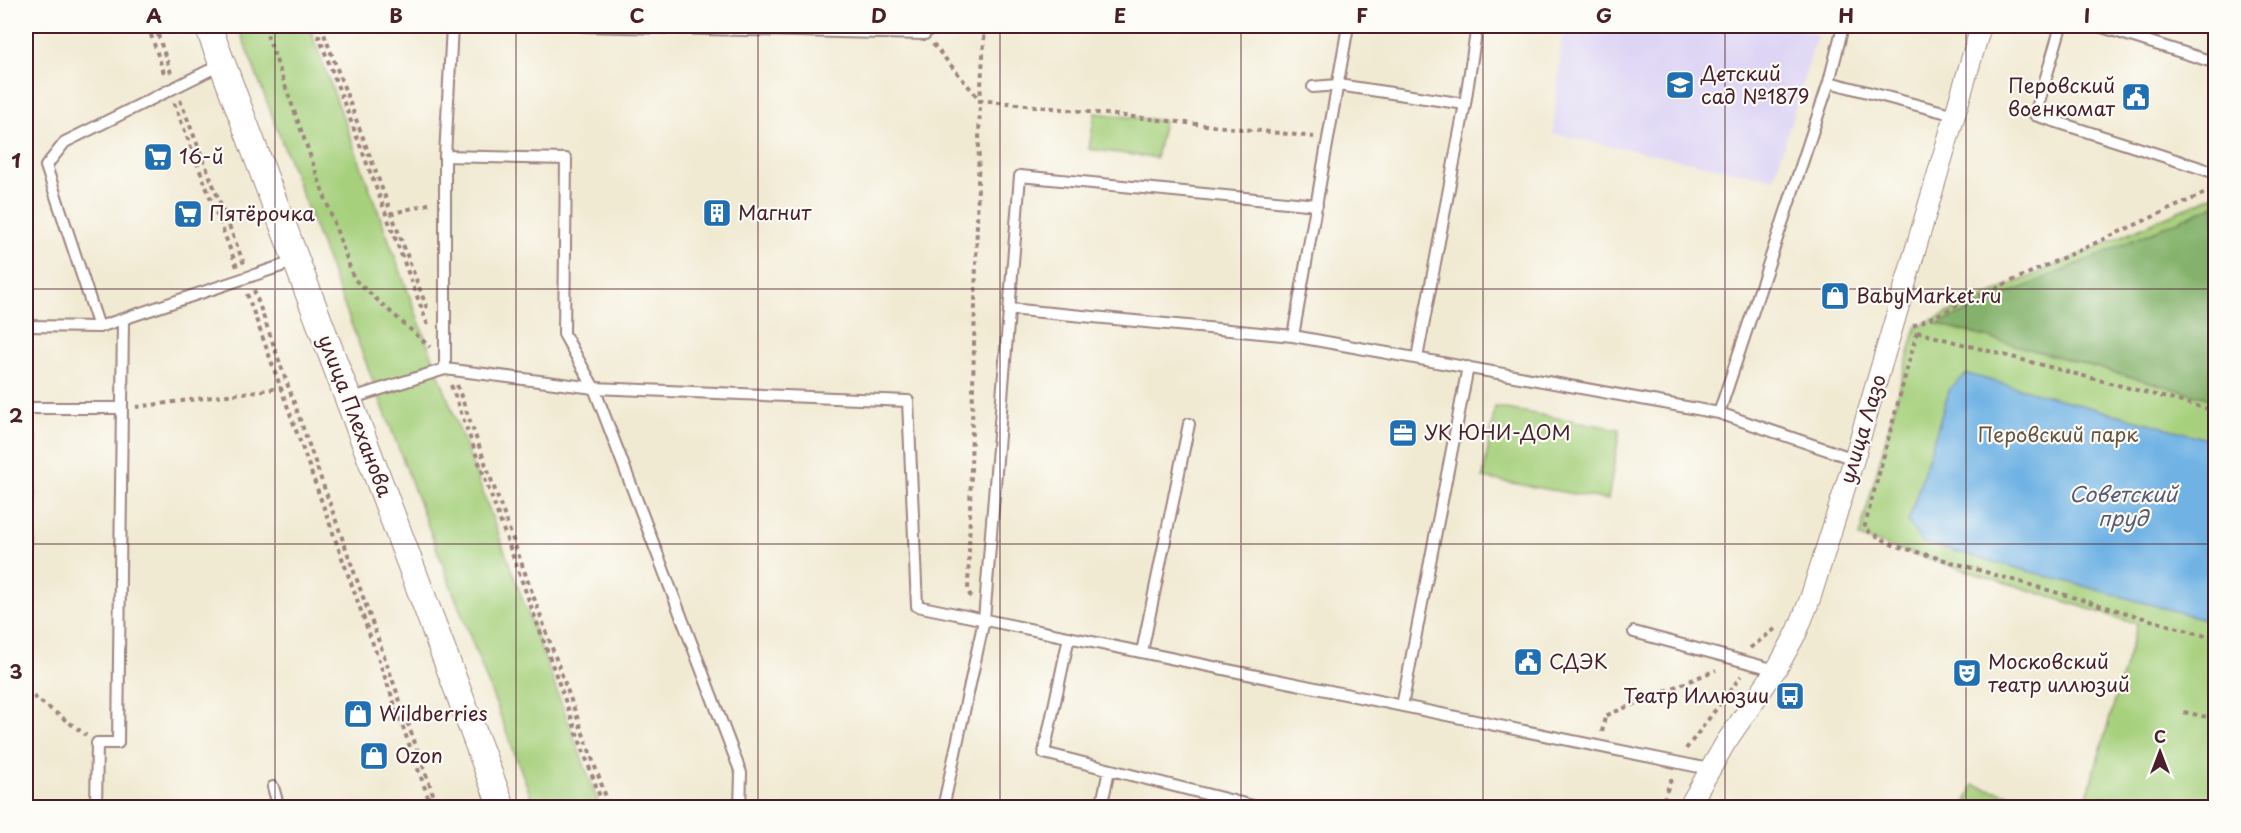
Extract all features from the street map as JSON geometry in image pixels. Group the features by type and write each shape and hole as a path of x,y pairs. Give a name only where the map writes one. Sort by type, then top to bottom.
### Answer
{"street":[{"name":"улица Плеханова","path":"208,26 502,807"},
{"name":"улица Лазо","path":"1688,807 1709,769 1776,670 1797,632 1810,599 1854,459 1981,26"}],"lane":[{"path":"448,370 444,353 445,156 452,26"},
{"path":"583,26 583,28 770,28 925,34"},
{"path":"1293,336 1348,26"},
{"path":"1417,358 1465,104 1477,26"},
{"path":"1719,412 1829,82 1843,26"},
{"path":"2061,26 2035,115 2216,173"},
{"path":"2099,26 2216,63"},
{"path":"99,327 46,166 65,142 222,64"},
{"path":"1829,82 1956,115"},
{"path":"1313,87 1338,85 1465,104"},
{"path":"445,156 566,159 564,334 594,388 741,773 741,807"},
{"path":"943,807 984,620 1020,176 1317,206"},
{"path":"26,326 99,327 296,261"},
{"path":"1009,309 1293,336 1468,367 1719,412 1854,459"},
{"path":"96,807 97,743 118,743 123,320"},
{"path":"1402,706 1468,367"},
{"path":"349,399 448,370 594,388 908,401 917,606 1709,769"},
{"path":"26,408 122,408"},
{"path":"1142,652 1189,424"},
{"path":"1634,632 1776,670"},
{"path":"1069,637 1044,753 1261,807"},
{"path":"1101,807 1109,770"},
{"path":"273,787 279,807"}],"path":[{"path":"148,26 246,278 438,807"},
{"path":"155,26 173,90 246,278 281,388 432,807"},
{"path":"264,26 354,279 440,356 448,370 609,807"},
{"path":"315,26 444,353"},
{"path":"321,26 431,334"},
{"path":"984,620 968,591 980,100 985,26"},
{"path":"925,34 980,100 1329,139"},
{"path":"1907,329 2216,189"},
{"path":"389,214 446,200"},
{"path":"2216,411 1917,332 1864,530 1893,545 2216,639"},
{"path":"448,370 604,807"},
{"path":"122,408 281,388"},
{"path":"1600,747 1605,716 1725,666 1780,625 1689,743 1660,807"},
{"path":"26,691 97,743"},
{"path":"2184,711 2216,719"}],"shaded area":[{"name":"Детский сад №1879","path":"1563,26 1793,26 1817,35 1774,179 1553,134"}],"green space":[{"path":"238,26 309,26 600,807 535,807"},
{"path":"1095,113 1164,121 1156,158 1089,149"},
{"name":"Перовский парк","path":"2215,195 2215,807 2084,807 2137,624 1859,537 1916,327"},
{"path":"2215,205 2215,400 1938,324"},
{"path":"1495,407 1620,429 1608,500 1483,478"},
{"path":"26,437 36,437 33,639 26,639"},
{"path":"1973,785 2058,807 1964,807"}],"water":[{"name":"Советский пруд","path":"1967,374 2215,441 2215,622 1921,542 1908,522 1950,388"}],"place":[{"name":"Детский сад №1879","path":"1680,85"},
{"name":"Перовский военкомат","path":"2136,97"},
{"name":"16-й","path":"158,157"},
{"name":"Магнит","path":"717,213"},
{"name":"Пятёрочка","path":"188,214"},
{"name":"BabyMarket.ru","path":"1835,296"},
{"name":"УК ЮНИ-ДОМ","path":"1403,433"},
{"name":"СДЭК","path":"1528,662"},
{"name":"Московский театр иллюзий","path":"1967,673"},
{"name":"Театр Иллюзии","path":"1790,696"},
{"name":"Wildberries","path":"358,714"},
{"name":"Ozon","path":"374,756"}]}
